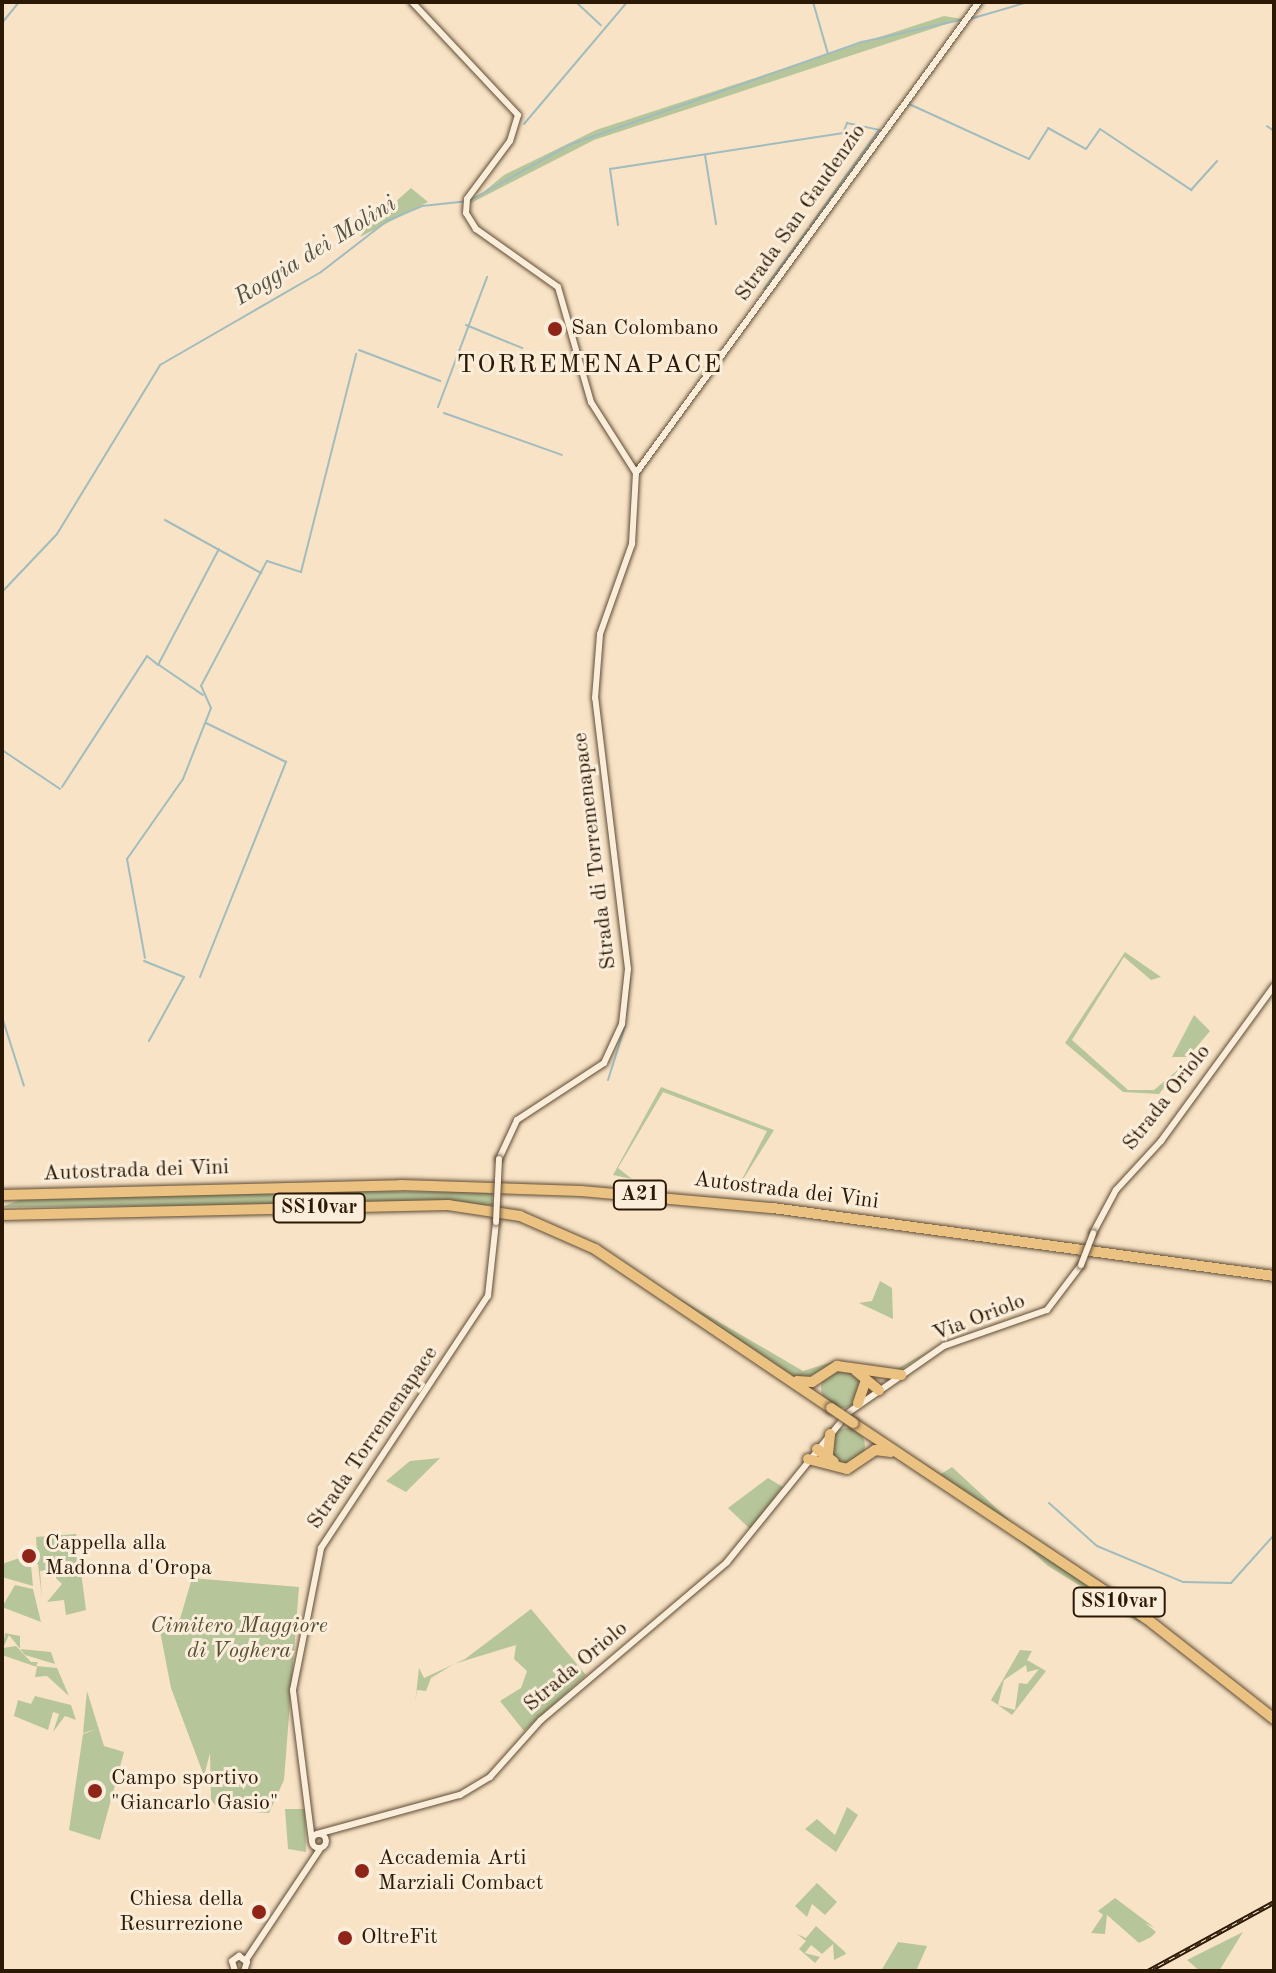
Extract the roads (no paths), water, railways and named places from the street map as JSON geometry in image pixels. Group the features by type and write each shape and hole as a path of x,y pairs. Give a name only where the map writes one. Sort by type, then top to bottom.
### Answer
{"highway":[{"name":"Autostrada dei Vini","path":"2,1192 346,1180 556,1184 799,1206 1274,1273"},
{"name":"SS10var","path":"2,1215 448,1205 545,1224 573,1237 831,1408 856,1419 901,1454 1198,1656 1274,1719"},
{"path":"788,1379 805,1384 833,1366 852,1369 869,1377 879,1390"},
{"path":"869,1377 901,1375"},
{"path":"818,1376 817,1390 831,1408"},
{"path":"867,1456 856,1419 869,1377"},
{"path":"827,1457 830,1434"},
{"path":"817,1449 838,1466 857,1467 879,1449 901,1454"},
{"path":"808,1459 827,1457"}],"street":[{"path":"412,2 518,115 510,141 466,202 472,224 502,249 558,287 591,402 636,473"},
{"name":"Strada San Gaudenzio","path":"636,473 979,2"},
{"name":"Strada di Torremenapace","path":"496,1222 499,1159 517,1120 604,1063 622,1024 628,969 596,688 600,634 632,544 636,473"},
{"name":"Strada Oriolo","path":"1093,1233 1116,1190 1161,1141 1274,986"},
{"name":"Strada Torremenapace","path":"315,1841 310,1825 293,1690 321,1548 488,1296 496,1222"},
{"name":"Via Oriolo","path":"856,1419 879,1390 955,1341 1036,1317 1067,1290 1093,1233"},
{"path":"808,1459 840,1423"},
{"name":"Strada Oriolo","path":"335,1826 448,1799 490,1777 553,1708 715,1574 808,1459"},
{"path":"315,1841 325,1838 335,1826"},
{"path":"234,1971 232,1961 243,1958 252,1948 304,1873 315,1841 335,1826"},
{"path":"315,1841 325,1838"},
{"path":"243,1958 244,1971"}],"waterway":[{"path":"2,23 19,2"},
{"path":"576,2 601,25"},
{"path":"524,124 627,2"},
{"path":"813,2 828,54"},
{"name":"Roggia dei Molini","path":"970,19 1028,2"},
{"name":"Roggia dei Molini","path":"2,592 57,534 160,365 321,272 387,221 422,206 469,201 569,145 862,42 964,19"},
{"path":"909,104 1029,159 1048,128 1086,149 1100,129 1191,190 1217,161"},
{"path":"618,225 610,169 843,133 847,123 879,130 810,226"},
{"path":"1267,126 1274,131"},
{"path":"705,155 716,224"},
{"path":"764,289 808,229"},
{"path":"438,407 487,277"},
{"path":"466,325 522,348"},
{"path":"359,350 440,381"},
{"path":"145,958 127,859 183,779 211,708 201,686 267,561 301,572 356,354"},
{"path":"444,413 562,455"},
{"path":"165,520 261,573"},
{"path":"62,787 147,656 158,665 219,549"},
{"path":"159,665 203,695"},
{"path":"200,977 286,762 206,723"},
{"path":"2,750 60,789"},
{"path":"144,961 184,977 149,1041"},
{"path":"626,1015 630,978"},
{"path":"2,1017 24,1086"},
{"path":"608,1080 625,1026"},
{"path":"1049,1503 1097,1546 1183,1582 1231,1583 1274,1535"}],"railway":[{"path":"1148,1971 1274,1902"}],"place":[{"name":"San Colombano","path":"555,329"},
{"name":"Cappella alla Madonna d'Oropa","path":"29,1556"},
{"name":"Campo sportivo \"Giancarlo Gasio\"","path":"95,1791"},
{"name":"Accademia Arti Marziali Combact","path":"362,1871"},
{"name":"Chiesa della Resurrezione","path":"259,1912"},
{"name":"OltreFit","path":"345,1938"}],"district":[{"name":"TORREMENAPACE","path":"590,366"}],"park label":[{"name":"Cimitero Maggiore di Voghera","path":"239,1638"}]}
